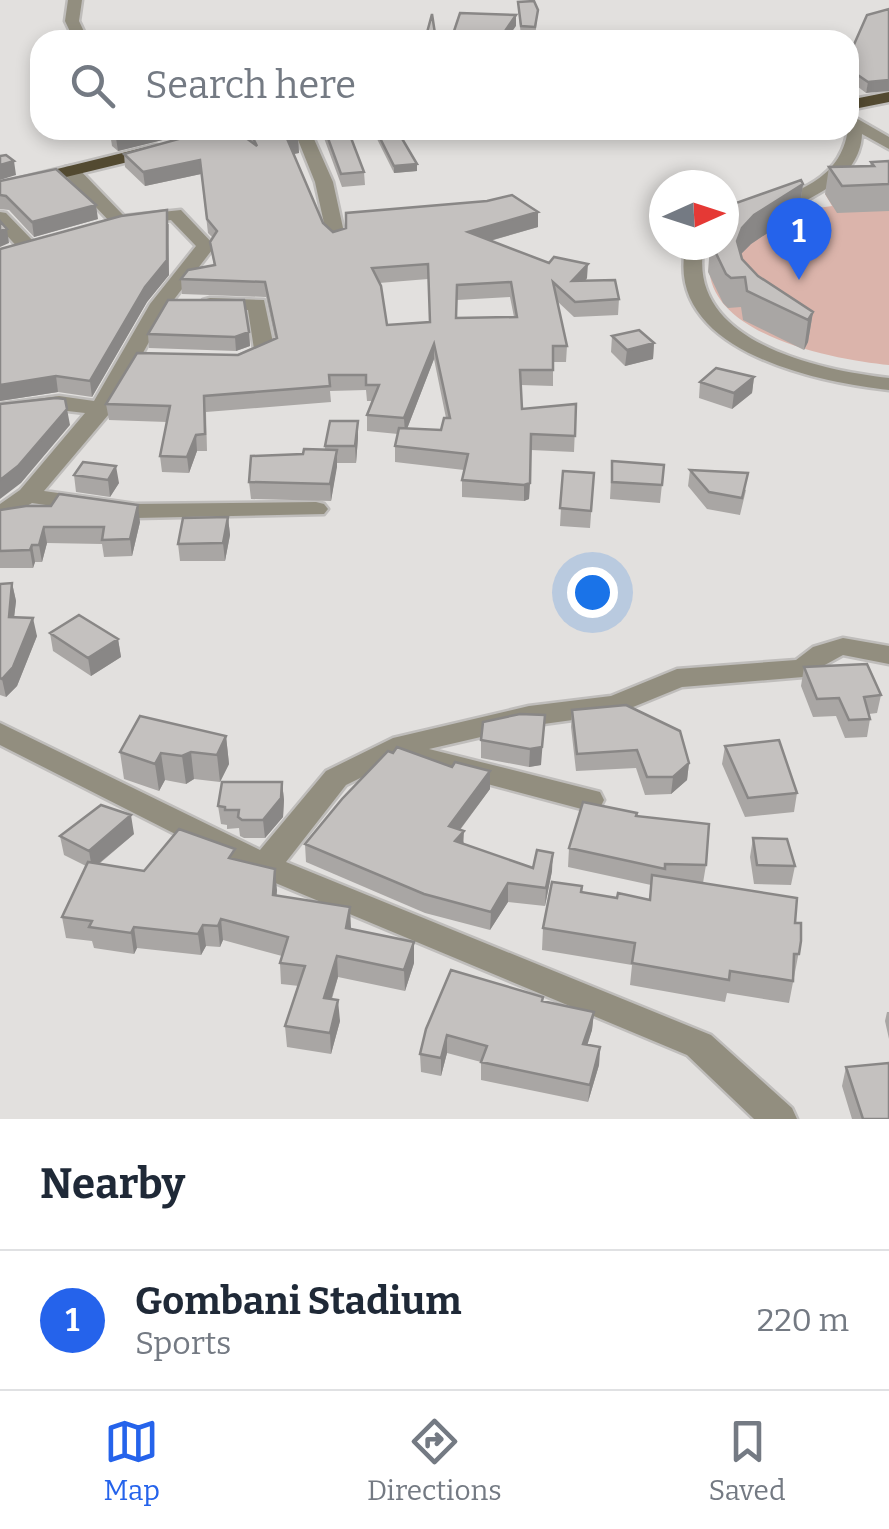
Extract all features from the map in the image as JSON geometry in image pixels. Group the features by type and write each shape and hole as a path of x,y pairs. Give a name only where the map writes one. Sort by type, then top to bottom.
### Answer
{"main road":[{"path":"859,112 889,98"},
{"path":"0,188 165,148"}],"street":[{"path":"76,0 72,21 76,30"},
{"path":"859,122 889,144"},
{"path":"306,140 324,182 336,237"},
{"path":"739,218 806,194 836,177 855,140"},
{"path":"0,514 28,496 101,409 137,358 160,304 206,246 175,214 111,225 71,171"},
{"path":"0,217 38,245 0,256"},
{"path":"691,260 693,288 707,314 742,340 793,362 889,384"},
{"path":"160,304 257,304 266,352 239,361 220,360"},
{"path":"0,411 59,402 101,409"},
{"path":"28,496 63,505 118,510 316,509"},
{"path":"265,866 336,778 394,750 529,716 616,705 677,678 804,668 818,652 861,644 889,655"},
{"path":"0,733 265,866 700,1045 779,1119"},
{"path":"394,750 590,800"}],"shaded area":[{"path":"889,188 889,365 836,357 774,338 747,324 725,306 712,284 710,260 739,260 739,238 776,214 832,206 825,194"}],"building":[{"path":"534,1 538,10 535,27 521,26 518,2"},
{"path":"889,9 889,80 868,82 859,76 859,33 867,15"},
{"path":"460,13 516,15 506,30 454,30"},
{"path":"175,140 249,140 257,146 254,140 293,140 288,141 323,223 333,232 346,228 346,213 487,201 512,195 538,212 468,232 549,263 554,257 588,264 572,281 615,280 619,299 575,302 553,282 567,346 553,346 553,370 520,370 522,409 576,404 575,436 531,434 530,483 524,485 462,480 468,454 395,446 399,428 441,430 444,418 450,418 434,344 404,418 367,415 379,385 366,385 366,375 329,375 330,386 204,396 205,434 196,435 187,457 160,456 170,406 106,404 137,353 238,355 277,338 265,282 181,279 188,270 215,265 210,242 217,231 207,219 200,160 143,172 124,154","holes":["428,264 430,322 387,325 381,286 372,268","511,282 517,317 456,318 457,285"]},
{"path":"329,140 352,140 364,172 341,174"},
{"path":"381,140 403,140 417,164 394,166"},
{"path":"0,156 14,161 0,165"},
{"path":"889,161 889,184 842,186 829,167 874,166 871,162"},
{"path":"56,169 96,205 32,222 6,196 0,195 0,181"},
{"path":"801,180 803,184 754,215 739,236 739,202"},
{"path":"167,210 167,260 145,287 90,381 56,376 0,385 0,249 121,216"},
{"path":"739,248 742,259 758,276 813,312 808,320 747,291 745,277 731,278 719,260 739,260"},
{"path":"168,300 244,300 249,332 235,337 148,334"},
{"path":"639,330 654,343 627,350 612,336"},
{"path":"716,368 754,377 734,393 700,382"},
{"path":"65,399 67,409 18,466 0,480 0,404"},
{"path":"330,421 358,421 355,446 325,446"},
{"path":"304,449 337,450 330,484 249,482 251,456 303,454"},
{"path":"612,461 664,465 662,485 612,482"},
{"path":"83,462 116,466 108,480 74,475"},
{"path":"690,470 748,473 742,498 709,492"},
{"path":"563,471 594,473 591,511 560,508"},
{"path":"59,494 138,505 130,539 102,540 104,527 44,527 39,545 32,545 30,550 0,551 0,510 51,506"},
{"path":"228,517 223,543 178,544 183,518"},
{"path":"12,583 9,617 33,618 13,667 2,679 0,584"},
{"path":"79,615 118,639 88,658 50,633"},
{"path":"867,664 881,695 864,697 870,719 849,720 839,698 817,699 804,667"},
{"path":"626,705 680,731 689,763 673,777 647,777 637,750 577,754 572,710"},
{"path":"520,714 545,715 542,747 530,749 481,740 483,722"},
{"path":"140,716 226,736 217,755 161,753 155,764 120,752"},
{"path":"779,740 797,793 748,798 725,746"},
{"path":"397,747 452,767 455,762 490,771 449,826 464,831 455,841 533,868 537,850 553,853 546,888 508,883 491,912 424,894 305,844 342,799 388,751 393,753"},
{"path":"222,782 282,782 281,798 263,820 242,820 239,810 218,806"},
{"path":"583,802 637,813 636,816 709,824 706,865 665,864 665,869 569,848"},
{"path":"101,805 131,815 89,851 60,836"},
{"path":"179,829 235,849 229,858 275,869 273,895 350,907 346,928 414,942 404,970 337,956 324,998 338,1000 330,1033 285,1026 305,966 280,963 288,937 221,919 218,926 203,925 198,934 134,927 131,933 89,927 92,921 62,917 88,862 144,871"},
{"path":"753,838 787,839 795,866 757,865"},
{"path":"652,875 797,898 795,923 801,923 801,941 799,954 794,954 793,981 730,971 729,980 632,963 635,943 543,928 552,882 582,886 581,892 617,898 618,893 650,900"},
{"path":"451,970 543,997 542,1001 594,1012 583,1044 600,1047 590,1085 481,1062 487,1046 447,1035 441,1058 420,1054 426,1029"},
{"path":"889,1063 889,1119 863,1119 846,1067"}],"place":[{"name":"Gombani Stadium","path":"799,280"}]}
